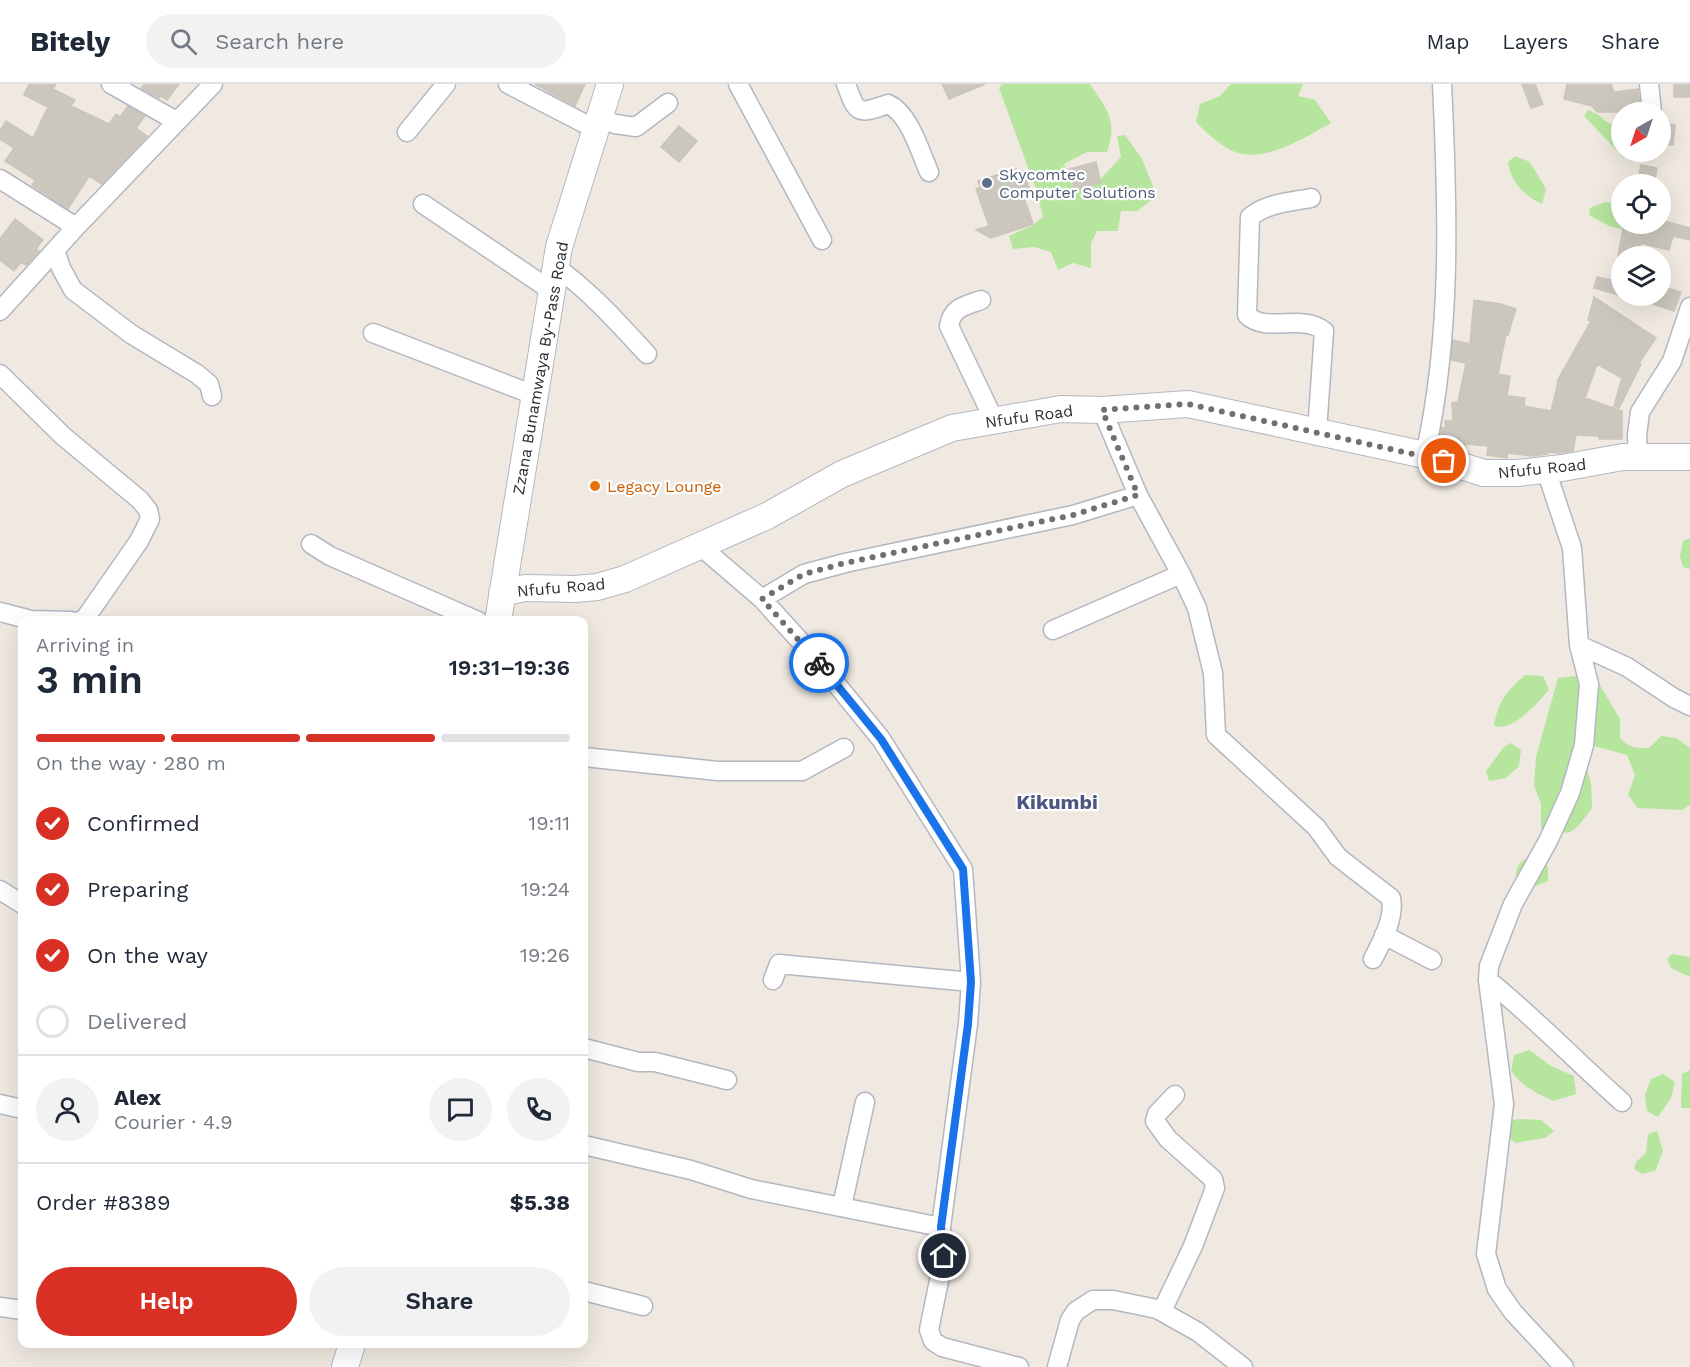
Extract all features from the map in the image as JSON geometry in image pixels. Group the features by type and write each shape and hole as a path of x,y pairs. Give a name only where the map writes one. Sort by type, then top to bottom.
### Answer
{"street":[{"path":"111,84 176,121"},
{"path":"0,311 76,227 213,84"},
{"path":"407,132 446,84"},
{"path":"508,84 597,123 636,127 668,103"},
{"name":"Zzana Bunamwaya By-Pass Road","path":"499,616 559,247 610,84"},
{"path":"738,84 822,240"},
{"path":"846,84 858,110 867,111 888,104 895,107 903,116 929,172"},
{"path":"1425,455 1435,411 1446,303 1446,165 1442,84"},
{"path":"1649,84 1651,102"},
{"path":"0,179 76,227"},
{"path":"1311,198 1259,210 1250,217 1247,315 1259,322 1310,323 1324,331 1317,432"},
{"path":"423,204 554,279 570,278 647,354"},
{"path":"55,250 61,268 73,290 131,334 197,374 209,384 212,396"},
{"path":"981,300 955,310 950,318 949,326 994,420"},
{"path":"1638,457 1636,435 1640,412 1672,361 1690,307"},
{"path":"374,333 534,394"},
{"path":"0,374 63,436 140,500 148,510 150,519 139,541 87,616"},
{"name":"Nfufu Road","path":"502,593 525,588 597,587 625,579 767,516 842,474 952,428 1061,409 1102,410 1188,404 1425,455 1484,473 1546,470 1623,457 1690,457"},
{"path":"1102,410 1138,495 1197,608 1213,673 1216,735 1316,827 1338,856 1391,898 1393,907 1373,959"},
{"path":"1546,470 1572,548 1579,645 1589,684 1584,745 1566,802 1548,841 1513,903 1489,966 1488,980 1504,1104 1486,1254 1497,1289 1513,1312 1564,1367"},
{"path":"762,599 804,574 845,563 1073,515 1138,495"},
{"path":"311,544 330,556 467,616"},
{"path":"699,545 762,599 811,653 881,739 963,869 971,982 968,1024 941,1227 944,1256 929,1330 933,1341 942,1347 1019,1367"},
{"path":"1053,630 1181,574"},
{"path":"0,612 18,618"},
{"path":"1579,645 1627,667 1674,699 1690,706"},
{"path":"588,757 718,771 802,771 844,748"},
{"path":"0,890 18,901"},
{"path":"1384,935 1432,960"},
{"path":"773,980 779,964 843,974 971,982"},
{"path":"1488,980 1622,1102"},
{"path":"588,1049 638,1062 655,1062 727,1080"},
{"path":"1162,1311 1193,1246 1215,1188 1213,1179 1168,1139 1155,1121 1158,1114 1175,1095"},
{"path":"842,1206 865,1102"},
{"path":"0,1104 18,1108"},
{"path":"588,1146 691,1170 751,1189 941,1227"},
{"path":"588,1292 643,1305"},
{"path":"1057,1367 1070,1320 1076,1311 1093,1299 1113,1300 1162,1311 1198,1332 1243,1367"},
{"path":"0,1307 18,1309"},
{"path":"345,1367 351,1348"}],"green space":[{"path":"1003,84 1090,84 1109,115 1110,141 1107,152 1087,152 1064,164 1072,185 1092,188 1121,157 1117,136 1125,135 1142,159 1157,196 1137,211 1121,211 1118,231 1097,231 1091,243 1091,268 1073,263 1058,270 1051,252 1034,247 1013,249 1009,236 1033,225 1043,217 1036,189 999,88"},
{"path":"1231,84 1303,84 1298,96 1315,100 1331,123 1276,150 1253,155 1236,153 1196,122 1200,104 1220,96"},
{"path":"1588,110 1611,124 1611,144 1584,116"},
{"path":"1515,156 1530,162 1546,189 1542,204 1524,193 1515,182 1508,162"},
{"path":"1605,202 1611,203 1611,227 1589,215 1590,208"},
{"path":"1690,538 1690,569 1683,567 1680,556 1683,541"},
{"path":"1525,675 1543,676 1549,690 1517,721 1501,727 1494,726 1504,697"},
{"path":"1577,676 1598,682 1620,719 1620,738 1626,744 1649,748 1661,736 1676,738 1690,748 1690,805 1682,810 1638,808 1628,795 1635,775 1627,755 1591,745 1586,766 1591,783 1592,808 1576,828 1566,833 1541,828 1541,804 1534,785 1536,757 1558,678"},
{"path":"1511,743 1521,750 1519,766 1506,778 1489,781 1486,771 1504,747"},
{"path":"1534,855 1548,867 1548,881 1531,888 1516,878 1516,873 1520,863"},
{"path":"1672,954 1690,957 1690,977 1671,968 1667,959"},
{"path":"1529,1050 1551,1066 1574,1076 1576,1094 1553,1101 1521,1082 1511,1071 1514,1055"},
{"path":"1690,1070 1690,1108 1681,1108 1682,1074"},
{"path":"1663,1074 1675,1082 1671,1098 1658,1117 1647,1111 1645,1095 1651,1079"},
{"path":"1510,1120 1541,1120 1554,1131 1545,1138 1516,1143 1509,1139 1506,1131"},
{"path":"1657,1131 1663,1151 1655,1171 1642,1174 1634,1169 1636,1162 1646,1153 1648,1134"}],"building":[{"path":"29,84 56,84 53,89 75,100 71,106 109,124 116,114 120,117 128,106 145,116 136,128 147,136 102,184 89,176 68,209 32,185 35,180 5,161 14,148 0,139 0,131 6,121 33,138 48,107 24,95"},
{"path":"145,84 179,84 167,100 141,88"},
{"path":"535,84 585,84 575,106"},
{"path":"942,84 985,84 949,99"},
{"path":"1522,84 1535,84 1543,104 1531,108"},
{"path":"1567,84 1611,84 1614,92 1638,89 1640,102 1611,102 1611,112 1597,112 1592,106 1564,99"},
{"path":"1674,84 1690,84 1690,97 1674,97"},
{"path":"1671,124 1675,125 1673,145 1671,145"},
{"path":"679,126 697,141 679,162 661,147"},
{"path":"1096,162 1101,183 1075,190 1069,169"},
{"path":"1641,165 1657,168 1656,174 1639,174"},
{"path":"1016,169 1017,173 1023,171 1030,190 1022,192 1033,224 991,238 976,230 989,226 976,189 980,187 978,181"},
{"path":"15,219 43,240 36,249 39,251 26,265 21,262 14,271 0,260 0,239"},
{"path":"1671,223 1690,228 1690,240 1673,236 1670,246 1641,243 1641,246 1620,246 1622,234 1671,234"},
{"path":"1597,277 1611,280 1611,293 1594,288"},
{"path":"1671,289 1681,292 1674,311 1659,306 1671,306"},
{"path":"1594,297 1656,338 1639,363 1641,364 1619,408 1614,406 1622,378 1597,364 1585,398 1622,411 1622,439 1599,439 1599,436 1576,435 1573,451 1548,452 1548,454 1532,456 1508,453 1507,458 1487,455 1488,446 1465,444 1464,451 1439,441 1442,427 1446,429 1445,421 1453,421 1452,403 1458,402 1466,363 1451,360 1453,340 1470,344 1474,300 1516,309 1508,335 1506,334 1498,374 1510,376 1507,396 1525,398 1524,406 1551,411 1557,381 1591,321 1588,320"}],"way so far":[{"path":"819,663 762,599 804,574 845,563 1073,515 1138,495 1102,410 1188,404 1444,461"}],"place":[{"name":"Skycomtec Computer Solutions","path":"987,183"},
{"name":"Legacy Lounge","path":"595,486"}],"district":[{"name":"Kikumbi","path":"1057,802"}],"route":[{"path":"819,663 881,739 963,869 971,982 968,1024 941,1227 944,1256"}]}
